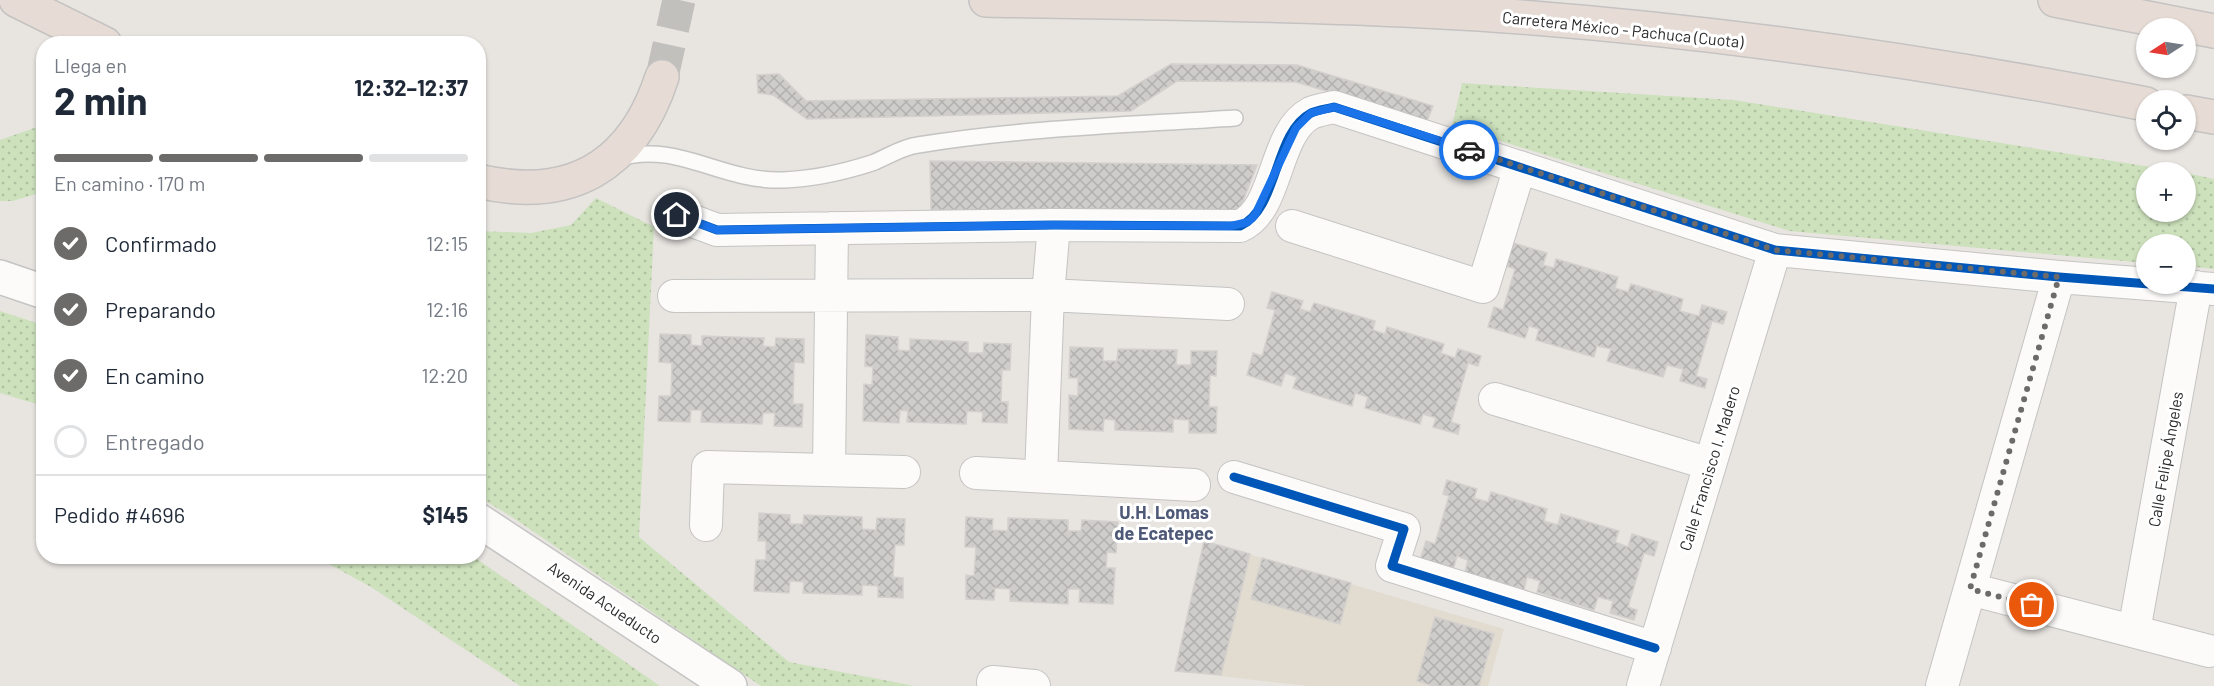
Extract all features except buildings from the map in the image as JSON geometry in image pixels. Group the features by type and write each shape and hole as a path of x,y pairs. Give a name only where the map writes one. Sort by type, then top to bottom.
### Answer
{"highway":[{"path":"0,2 4,0"},
{"path":"16,0 89,36"},
{"name":"Carretera México - Pachuca (Cuota)","path":"986,0 1235,4 1455,13 1660,31 1979,74 2136,102"},
{"path":"2055,0 2214,31"},
{"path":"486,183 508,188 556,186 578,179 603,165 624,146 641,124 654,100 662,76"},
{"path":"2196,114 2214,117"}],"street":[{"path":"677,215 717,230 1054,225 1240,226 1248,222 1261,206 1296,128 1311,113 1334,107 1775,250 2059,277 2205,288"},
{"path":"1292,226 1483,287 1520,167"},
{"path":"1041,477 1048,295 1054,225"},
{"path":"829,470 833,295 832,228"},
{"name":"Calle Francisco I. Madero","path":"1643,686 1775,250"},
{"path":"0,277 36,289"},
{"path":"1942,686 2059,277"},
{"name":"Calle Felipe Ángeles","path":"2134,631 2205,288"},
{"path":"674,296 1048,295 1228,304"},
{"path":"1495,399 1710,464"},
{"path":"706,525 708,467 904,472"},
{"path":"976,473 1194,485"},
{"path":"1234,477 1404,529 1392,566 1655,648"},
{"name":"Avenida Acueducto","path":"486,525 730,686"},
{"path":"1970,589 2209,651"},
{"path":"993,682 1034,686"}],"lane":[{"path":"603,165 635,154 671,154 735,176 784,180 808,178 871,163 915,145 1014,134 1235,118"}],"shaded area":[{"path":"1204,541 1504,629 1488,686 1307,686 1175,671"}],"green space":[{"path":"1462,83 1734,100 2136,165 2136,222 2196,222 2196,175 2214,179 2214,269 2196,267 2196,234 2136,234 2136,262 1790,231 1452,126"},
{"path":"36,127 36,194 13,201 0,201 0,140"},
{"path":"596,198 654,227 639,537 789,662 915,686 761,686 486,501 486,231 531,233 571,225"},
{"path":"0,311 36,323 36,404 0,393"},
{"path":"329,564 484,564 660,686 520,686 371,587"}],"tunnel":[{"path":"662,77 679,0"}],"cycle path":[{"path":"677,215 717,230 1054,225 1240,226 1253,217 1262,204 1289,137 1299,123 1311,113 1334,107 1775,250 2214,289"},
{"path":"1234,477 1404,529 1392,566 1655,648"}],"way so far":[{"path":"1469,150 1775,250 2059,277 1970,589 2032,605"}],"district":[{"name":"U.H. Lomas de Ecatepec","path":"1164,522"}],"route":[{"path":"677,215 717,230 1054,225 1240,226 1248,222 1261,206 1296,128 1311,113 1334,107 1469,150"}]}
